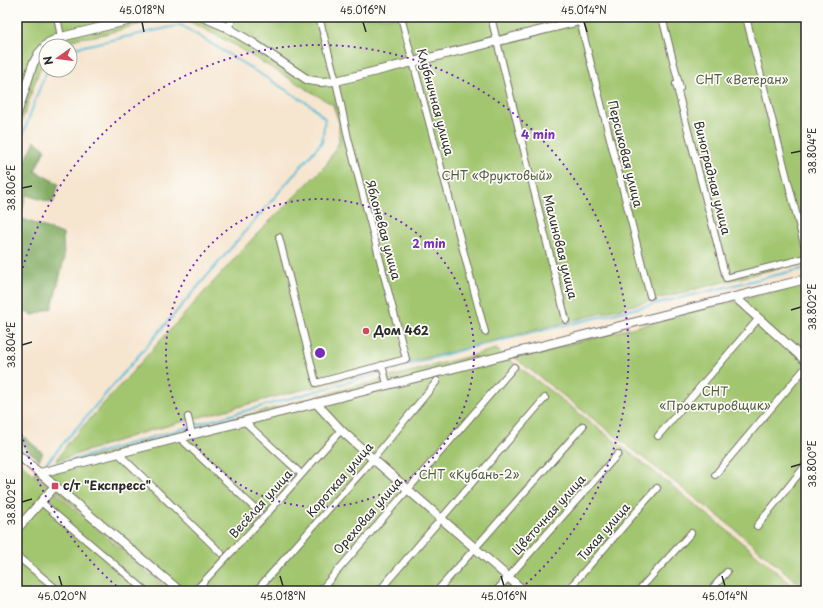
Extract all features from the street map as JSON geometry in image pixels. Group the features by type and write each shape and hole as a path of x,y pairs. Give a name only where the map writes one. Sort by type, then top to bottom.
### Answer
{"street":[{"path":"57,17 61,37"},
{"path":"17,114 33,64 38,53 48,43 61,37 143,17"},
{"path":"203,17 226,27 308,80 321,82 336,81 497,42 579,19 595,17"},
{"path":"226,27 231,23 233,17"},
{"name":"Яблоневая улица","path":"279,237 316,383 384,370 406,359 348,138 336,81 319,17"},
{"name":"Клубничная улица","path":"402,17 485,332"},
{"name":"Малиновая улица","path":"491,17 566,320"},
{"path":"660,17 666,45"},
{"path":"660,17 727,278 806,258"},
{"path":"746,17 806,252"},
{"name":"Персиковая улица","path":"579,19 650,296"},
{"name":"Виноградная улица","path":"676,84 727,278"},
{"path":"40,473 178,437 191,429 244,421 806,279"},
{"path":"735,297 806,360"},
{"path":"658,436 759,318"},
{"path":"715,475 806,367"},
{"name":"Ореховая улица","path":"320,591 514,368"},
{"path":"384,370 388,384"},
{"name":"Короткая улица","path":"256,591 373,460 438,381"},
{"path":"379,591 545,398"},
{"path":"316,403 341,430 373,460 524,591"},
{"path":"188,417 191,429"},
{"path":"244,421 298,470"},
{"path":"436,591 583,426"},
{"name":"Весёлая улица","path":"195,591 264,517 341,430"},
{"path":"178,437 258,512"},
{"path":"117,452 221,554"},
{"path":"17,454 180,591"},
{"name":"Цветочная улица","path":"496,591 618,454"},
{"path":"757,526 806,465"},
{"path":"17,529 55,486"},
{"name":"Тихая улица","path":"567,591 657,488"},
{"path":"41,502 146,591"},
{"path":"638,591 691,533"},
{"path":"17,556 59,591"},
{"path":"710,591 727,572"}],"green space":[{"path":"17,17 179,17 151,21 97,36 78,38 38,38 38,75 17,130"},
{"name":"СНТ «Фруктовый»","path":"181,17 806,17 806,261 282,395 141,433 56,461 69,442 254,237 326,165 339,142 339,123 333,105 229,42"},
{"path":"35,141 45,149 35,171 59,184 53,203 26,195 20,218 63,234 64,260 52,308 34,315 17,310 17,177"},
{"name":"СНТ «Проектировщик»","path":"806,283 806,590 731,526 515,358"},
{"name":"СНТ «Кубань-2»","path":"496,349 687,498 799,591 174,591 34,472"},
{"path":"17,431 43,453 39,460 17,441"},
{"path":"17,460 170,591 17,591"}],"waterway":[{"path":"43,467 322,142 325,119 312,106 181,25 78,47"},
{"path":"17,146 26,127 44,78"},
{"path":"17,446 43,468 469,348 806,268"}],"place":[{"name":"Дом 462","path":"366,331"},
{"name":"с/т \"Експресс\"","path":"55,486"}],"park label":[{"name":"СНТ «Ветеран»","path":"742,80"}]}
